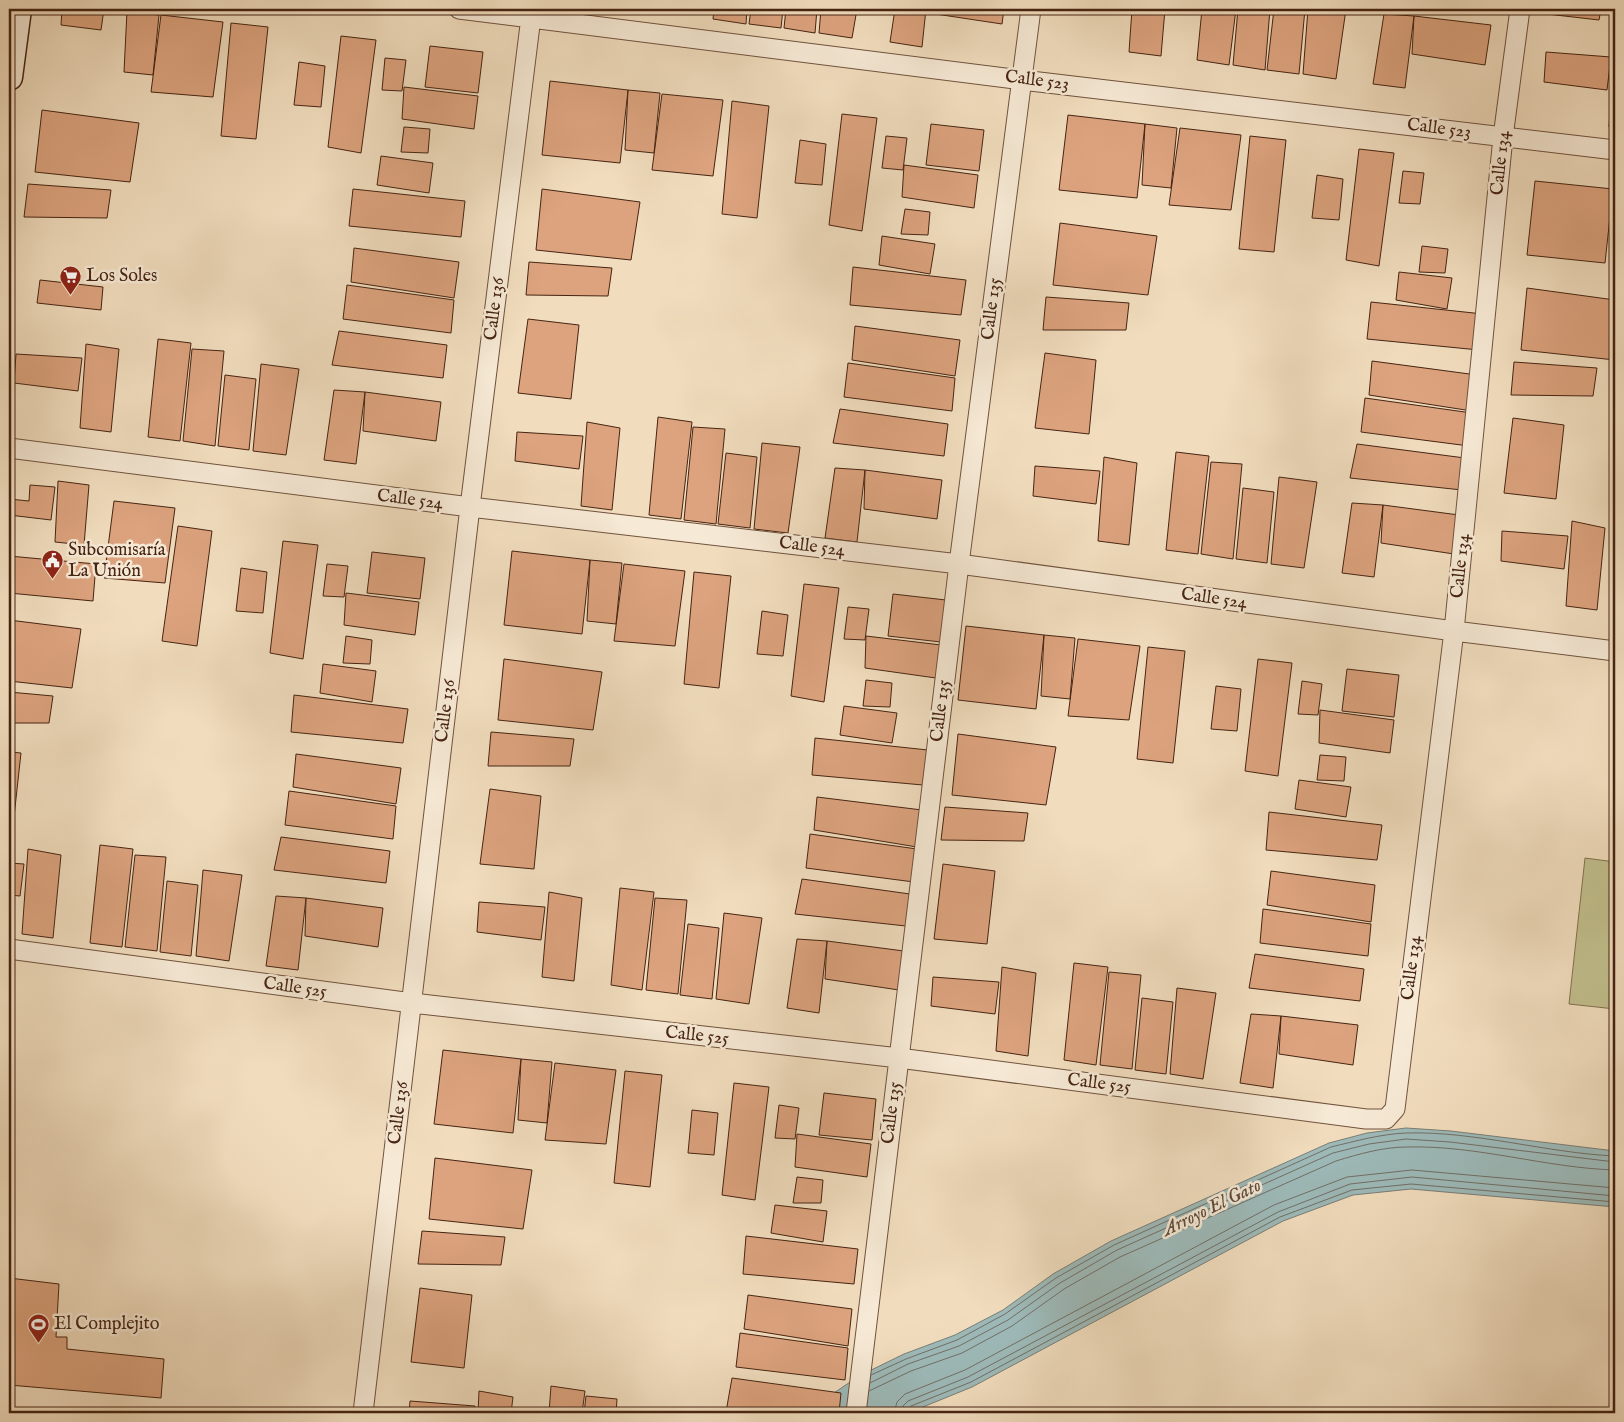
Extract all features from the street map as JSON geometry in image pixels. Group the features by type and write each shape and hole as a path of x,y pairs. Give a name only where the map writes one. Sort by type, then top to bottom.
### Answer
{"street":[{"path":"9,77 18,9"},
{"name":"Calle 523","path":"459,9 531,13 1022,80 1615,150"},
{"name":"Calle 135","path":"856,1413 862,1350 959,564 1032,9"},
{"name":"Calle 134","path":"1386,1119 1395,1109 1454,631 1503,137 1520,9"},
{"name":"Calle 136","path":"363,1413 470,507 531,13"},
{"name":"Calle 524","path":"9,448 470,507 959,564 1454,631 1615,650"},
{"name":"Calle 525","path":"9,949 412,1003 899,1058 1366,1119 1386,1119"}],"shaded area":[{"path":"1585,858 1615,862 1615,1009 1569,1004"}],"water":[{"name":"Arroyo El Gato","path":"1406,1128 1451,1131 1615,1151 1615,1207 1411,1189 1353,1195 1283,1221 972,1387 908,1413 811,1413 825,1399 859,1376 904,1354 955,1335 1003,1310 1053,1274 1111,1241 1329,1143 1367,1133"},
{"path":"127,1408 191,1413 9,1413"}],"building":[{"path":"62,9 104,9 101,30 61,25"},
{"path":"646,9 677,9 677,14"},
{"path":"714,9 747,9 746,24 713,19"},
{"path":"751,9 783,9 781,28 749,24"},
{"path":"786,9 817,9 815,33 784,28"},
{"path":"821,9 857,9 852,38 819,33"},
{"path":"895,9 926,9 922,47 890,42"},
{"path":"929,9 1004,9 1002,24 929,13"},
{"path":"1081,9 1128,9 1127,14"},
{"path":"1132,9 1165,9 1161,56 1129,52"},
{"path":"1202,9 1236,9 1229,65 1197,60"},
{"path":"1238,9 1270,9 1265,70 1233,65"},
{"path":"1274,9 1305,9 1299,74 1267,70"},
{"path":"1308,9 1346,9 1336,79 1303,74"},
{"path":"1547,9 1601,9 1599,20 1547,14"},
{"path":"127,11 159,15 153,75 124,72"},
{"path":"1384,14 1414,16 1405,88 1373,84"},
{"path":"161,15 223,22 213,97 151,92"},
{"path":"1414,16 1491,25 1485,65 1412,54"},
{"path":"231,23 268,27 256,139 221,136"},
{"path":"341,36 376,40 361,153 328,147"},
{"path":"1615,43 1615,128 1609,127"},
{"path":"430,46 483,52 478,93 425,87"},
{"path":"1546,52 1611,57 1607,90 1544,82"},
{"path":"385,58 406,60 402,91 382,90"},
{"path":"299,62 325,66 321,107 294,105"},
{"path":"550,81 628,90 620,163 542,155"},
{"path":"404,87 478,96 474,129 402,119"},
{"path":"628,90 660,93 654,153 625,150"},
{"path":"662,94 723,100 713,176 652,170"},
{"path":"732,101 769,106 757,218 722,214"},
{"path":"42,110 139,123 130,182 35,172"},
{"path":"842,114 877,118 862,231 829,225"},
{"path":"1068,115 1145,124 1137,198 1059,190"},
{"path":"931,124 984,130 979,171 926,165"},
{"path":"1145,124 1177,128 1171,188 1142,185"},
{"path":"404,127 430,129 428,153 401,152"},
{"path":"1180,128 1241,135 1231,210 1169,205"},
{"path":"886,136 907,138 903,170 882,168"},
{"path":"1250,136 1286,140 1274,252 1239,249"},
{"path":"800,140 826,144 822,185 795,183"},
{"path":"1359,149 1394,153 1379,266 1346,260"},
{"path":"381,156 433,163 429,193 377,185"},
{"path":"904,165 978,175 974,208 902,197"},
{"path":"1403,171 1424,173 1420,204 1399,203"},
{"path":"1317,175 1343,179 1339,220 1312,218"},
{"path":"1535,181 1613,189 1605,263 1527,255"},
{"path":"28,184 111,190 107,218 24,217"},
{"path":"353,189 465,201 461,237 349,226"},
{"path":"542,189 640,202 631,260 536,250"},
{"path":"1613,189 1615,190 1615,251 1610,250"},
{"path":"905,209 930,212 928,235 901,234"},
{"path":"1060,223 1157,236 1148,295 1053,285"},
{"path":"882,236 935,244 930,274 879,265"},
{"path":"1422,246 1448,249 1445,273 1419,272"},
{"path":"354,248 459,262 454,298 351,282"},
{"path":"529,262 612,268 608,296 526,295"},
{"path":"853,267 966,280 961,315 850,305"},
{"path":"1399,272 1452,278 1447,309 1396,300"},
{"name":"Los Soles","path":"40,280 103,287 101,310 37,303"},
{"path":"347,285 454,300 451,333 343,319"},
{"path":"1527,288 1615,300 1615,360 1521,350"},
{"path":"1046,297 1129,303 1126,330 1043,330"},
{"path":"1371,302 1483,314 1479,350 1367,339"},
{"path":"528,319 579,325 571,399 518,393"},
{"path":"855,326 960,340 955,376 852,360"},
{"path":"339,331 447,345 443,378 332,365"},
{"path":"158,339 191,343 180,441 148,437"},
{"path":"86,344 119,349 111,432 80,428"},
{"path":"192,349 224,351 215,446 183,441"},
{"path":"1045,353 1096,360 1089,434 1035,428"},
{"path":"16,354 82,358 78,391 14,383"},
{"path":"1372,361 1477,375 1472,411 1369,395"},
{"path":"1514,362 1597,368 1593,396 1511,395"},
{"path":"848,363 955,378 952,411 844,397"},
{"path":"261,364 299,369 286,455 253,451"},
{"path":"225,375 256,379 249,450 218,446"},
{"path":"334,390 365,392 356,464 324,460"},
{"path":"365,392 441,402 436,441 363,431"},
{"path":"1365,398 1472,413 1469,446 1361,432"},
{"path":"840,409 948,424 944,456 833,443"},
{"path":"658,417 692,422 681,519 649,515"},
{"path":"1513,418 1564,425 1556,499 1504,493"},
{"path":"587,422 620,428 612,510 581,506"},
{"path":"693,427 725,429 716,524 684,520"},
{"path":"517,432 583,436 579,469 515,461"},
{"path":"762,443 800,447 788,533 754,529"},
{"path":"1357,444 1465,458 1462,490 1350,478"},
{"path":"1176,452 1209,456 1198,554 1166,550"},
{"path":"726,453 757,457 750,528 718,524"},
{"path":"1104,457 1137,463 1129,545 1098,541"},
{"path":"1211,462 1242,464 1233,559 1201,554"},
{"path":"1035,466 1100,471 1096,504 1033,496"},
{"path":"835,468 865,470 857,542 825,538"},
{"path":"865,470 942,480 937,519 864,509"},
{"path":"1279,477 1317,482 1304,568 1271,564"},
{"path":"58,481 89,485 84,545 55,542"},
{"path":"30,485 55,487 51,520 9,515 9,499 29,501"},
{"path":"1243,488 1274,492 1267,563 1236,559"},
{"path":"114,501 175,508 165,583 104,578"},
{"path":"1352,503 1383,505 1374,577 1342,573"},
{"path":"1383,505 1459,515 1454,554 1381,543"},
{"path":"1572,521 1605,528 1597,610 1566,606"},
{"path":"178,526 212,531 197,646 162,641"},
{"path":"1502,531 1568,536 1564,569 1501,561"},
{"path":"283,541 318,545 303,659 270,653"},
{"path":"512,551 590,560 582,634 504,625"},
{"path":"372,552 425,558 420,599 367,593"},
{"name":"Subcomisaría La Unión","path":"9,556 96,564 93,601 9,593"},
{"path":"590,560 622,563 616,624 587,621"},
{"path":"327,564 348,566 344,597 323,596"},
{"path":"624,564 685,571 675,646 614,641"},
{"path":"241,568 267,572 263,613 236,611"},
{"path":"694,572 731,576 719,688 684,684"},
{"path":"804,584 839,588 824,702 791,696"},
{"path":"346,593 419,602 415,635 344,625"},
{"path":"893,594 946,600 941,642 888,636"},
{"path":"848,607 869,609 865,640 844,639"},
{"path":"762,611 788,615 783,656 757,654"},
{"path":"9,620 81,629 72,688 9,681"},
{"path":"966,626 1044,635 1036,709 958,700"},
{"path":"1044,635 1075,638 1070,699 1041,696"},
{"path":"346,636 372,640 370,664 343,663"},
{"path":"866,636 941,645 936,678 865,668"},
{"path":"1078,639 1140,646 1129,720 1068,716"},
{"path":"1148,647 1185,651 1173,763 1137,759"},
{"path":"504,659 602,672 593,730 498,720"},
{"path":"1258,659 1292,663 1278,776 1245,771"},
{"path":"323,664 376,671 372,702 320,693"},
{"path":"1347,669 1399,675 1394,717 1342,711"},
{"path":"866,680 892,683 890,707 863,706"},
{"path":"1302,681 1322,684 1318,715 1298,714"},
{"path":"1216,686 1241,689 1237,731 1211,729"},
{"path":"9,692 53,696 49,723 9,723"},
{"path":"294,695 408,709 403,743 291,732"},
{"path":"844,706 897,713 892,743 840,735"},
{"path":"1320,710 1394,720 1390,753 1319,743"},
{"path":"491,732 574,739 570,766 488,766"},
{"path":"958,734 1056,747 1046,805 952,795"},
{"path":"815,738 928,750 923,785 812,775"},
{"path":"9,752 21,753 13,826 9,826"},
{"path":"296,754 401,768 396,804 293,787"},
{"path":"1320,755 1346,757 1344,781 1317,780"},
{"path":"1299,780 1351,787 1346,817 1295,809"},
{"path":"490,789 541,796 534,869 480,864"},
{"path":"289,791 396,806 393,839 285,825"},
{"path":"817,797 922,810 917,847 814,830"},
{"path":"945,807 1028,813 1024,841 941,840"},
{"path":"1269,812 1382,825 1377,860 1266,850"},
{"path":"810,834 917,849 914,882 806,868"},
{"path":"281,837 390,851 386,883 274,870"},
{"path":"100,845 133,849 122,947 90,943"},
{"path":"28,849 61,855 53,938 22,934"},
{"path":"135,855 166,857 157,951 125,947"},
{"path":"9,863 24,864 20,896 9,895"},
{"path":"943,864 995,871 987,944 934,939"},
{"path":"203,870 242,875 229,961 196,956"},
{"path":"1271,871 1375,885 1371,922 1267,905"},
{"path":"802,879 910,894 906,926 795,914"},
{"path":"167,881 198,885 191,956 160,952"},
{"path":"620,888 654,892 642,990 611,985"},
{"path":"549,892 582,898 574,981 542,977"},
{"path":"276,896 306,898 298,970 266,966"},
{"path":"306,898 383,908 378,947 305,936"},
{"path":"655,898 687,900 678,994 646,990"},
{"path":"479,902 545,907 541,940 477,932"},
{"path":"1263,909 1371,924 1368,956 1260,943"},
{"path":"724,913 762,918 749,1004 716,999"},
{"path":"688,924 719,928 712,999 680,995"},
{"path":"797,939 827,941 819,1013 787,1008"},
{"path":"827,941 904,951 899,990 825,979"},
{"path":"1255,954 1364,969 1360,1001 1249,988"},
{"path":"1074,963 1108,967 1096,1065 1064,1060"},
{"path":"1002,967 1036,973 1028,1056 996,1051"},
{"path":"1109,972 1141,975 1132,1069 1100,1065"},
{"path":"933,977 999,982 995,1014 931,1006"},
{"path":"1177,988 1216,993 1203,1079 1170,1074"},
{"path":"1142,998 1173,1002 1166,1074 1135,1070"},
{"path":"1251,1014 1281,1016 1273,1088 1240,1083"},
{"path":"1281,1016 1358,1025 1353,1065 1279,1054"},
{"path":"443,1050 521,1059 513,1133 434,1124"},
{"path":"521,1059 552,1062 547,1123 518,1120"},
{"path":"555,1063 616,1070 606,1144 545,1140"},
{"path":"625,1071 662,1075 650,1187 614,1183"},
{"path":"734,1083 769,1087 755,1200 722,1195"},
{"path":"824,1093 876,1099 872,1140 819,1135"},
{"path":"779,1105 799,1108 795,1139 775,1138"},
{"path":"692,1110 718,1113 714,1155 688,1153"},
{"path":"797,1134 871,1144 867,1177 795,1167"},
{"path":"435,1158 532,1170 523,1229 429,1219"},
{"path":"797,1177 823,1180 821,1203 793,1203"},
{"path":"775,1205 827,1211 823,1242 771,1233"},
{"path":"422,1231 505,1237 501,1265 418,1264"},
{"path":"746,1236 858,1249 854,1284 743,1274"},
{"name":"El Complejito","path":"9,1278 59,1284 56,1337 67,1337 67,1349 164,1359 161,1398 9,1385"},
{"path":"420,1288 472,1295 464,1368 411,1362"},
{"path":"748,1295 852,1309 848,1346 744,1329"},
{"path":"740,1333 848,1348 845,1380 736,1367"},
{"path":"732,1378 841,1393 839,1413 726,1412"},
{"path":"551,1386 585,1391 582,1413 549,1413"},
{"path":"479,1391 513,1397 511,1413 478,1413"},
{"path":"586,1396 617,1399 616,1413 584,1413"},
{"path":"410,1401 475,1406 475,1413 409,1413"}],"place":[{"name":"Los Soles","path":"70,295"},
{"name":"Subcomisaría La Unión","path":"52,579"},
{"name":"El Complejito","path":"38,1343"}]}
